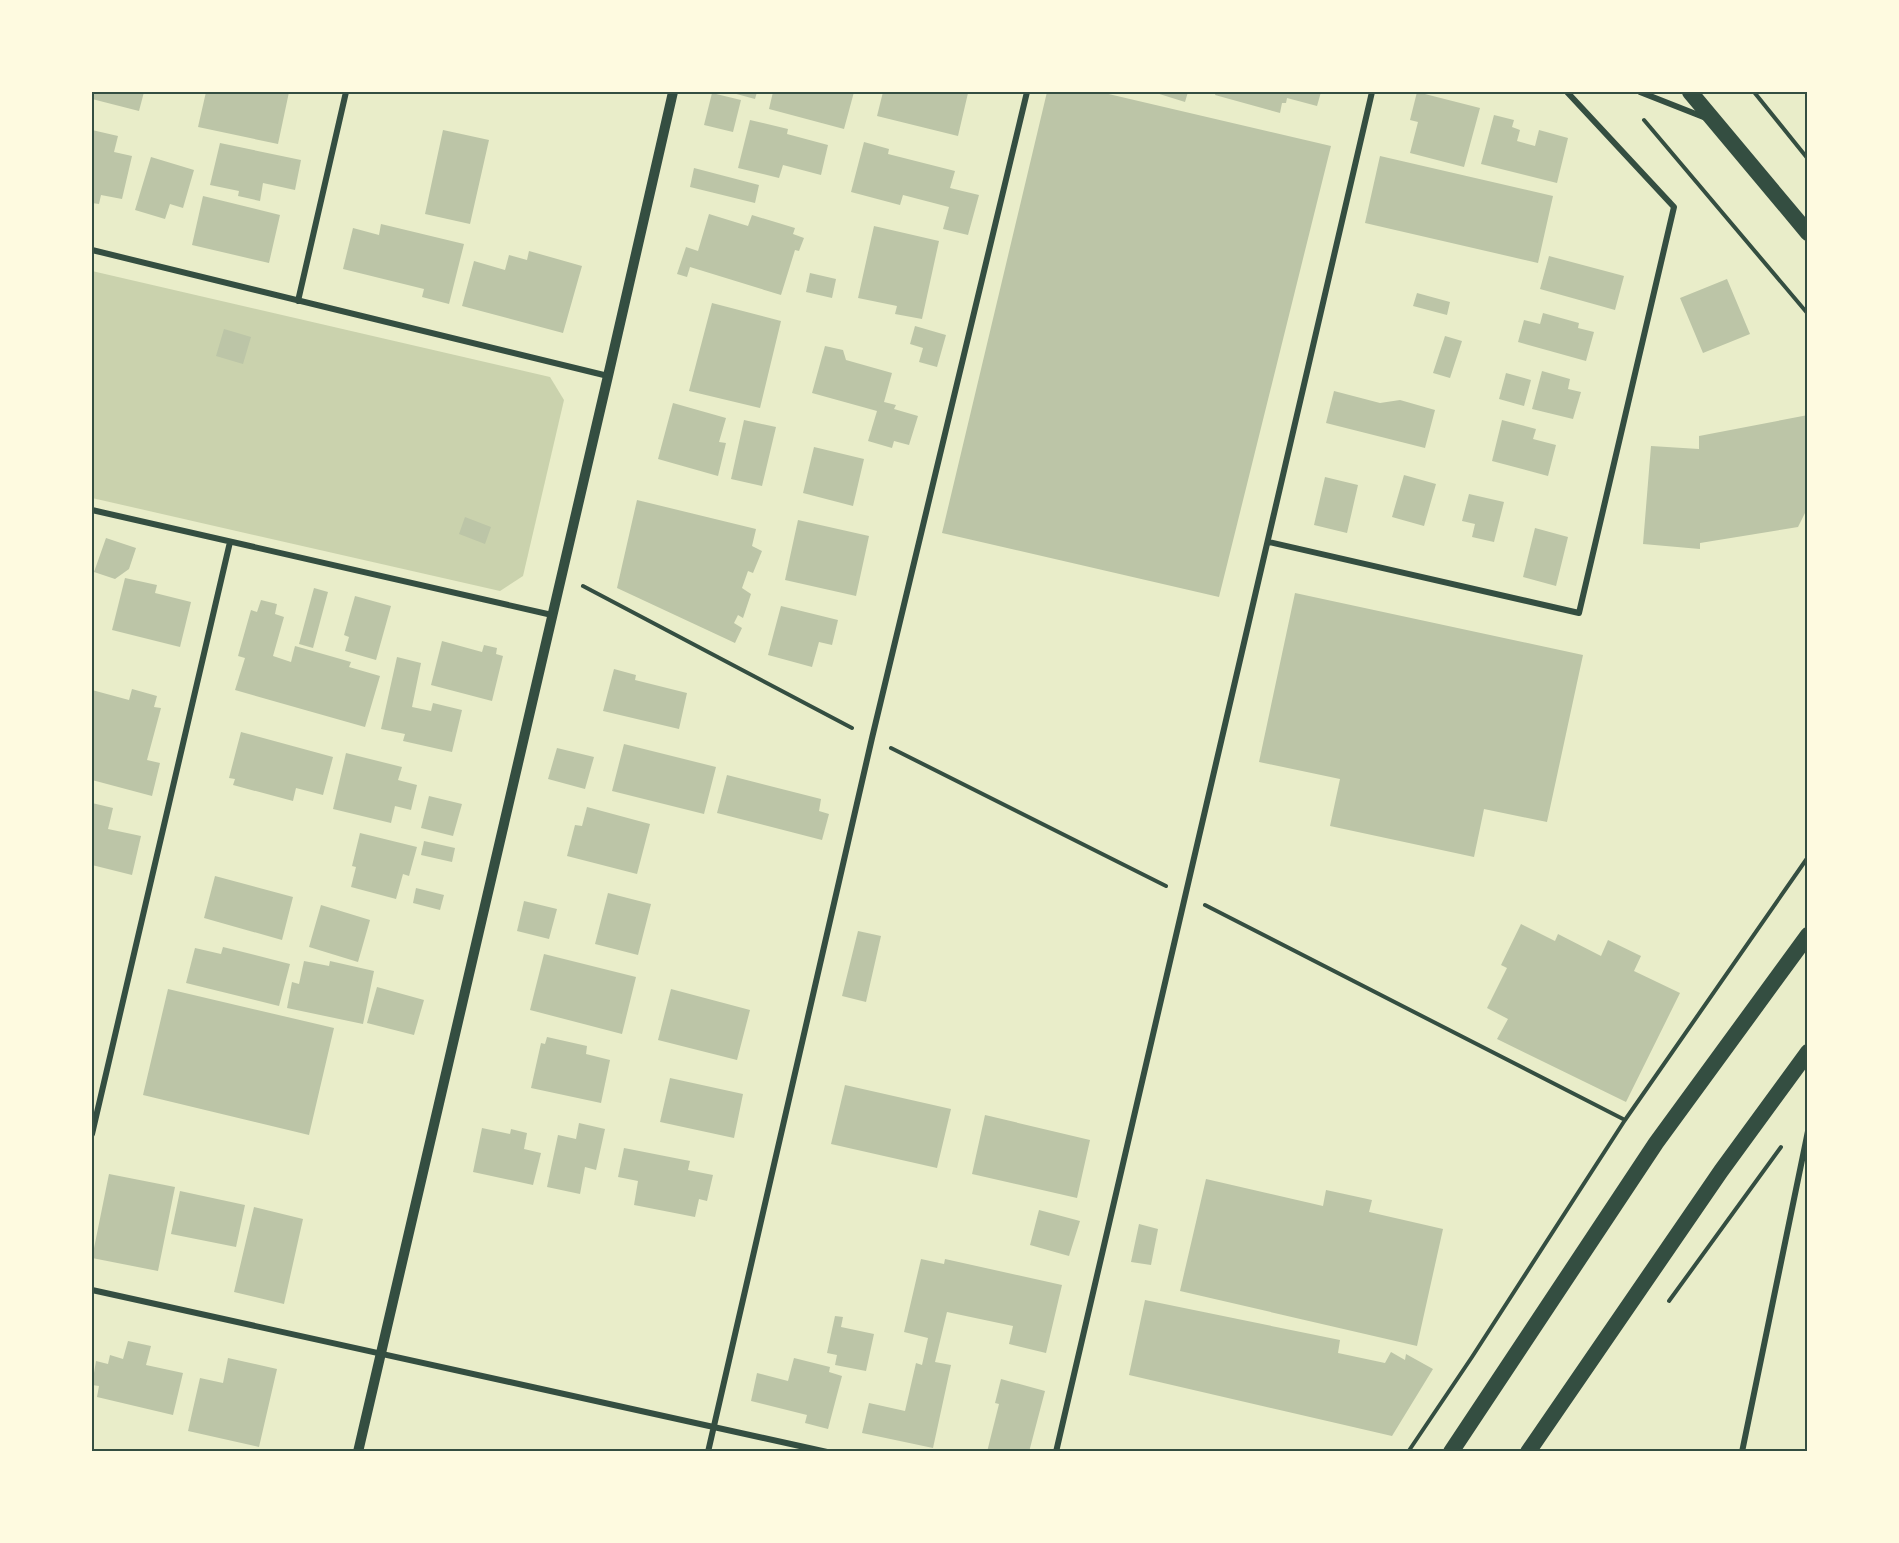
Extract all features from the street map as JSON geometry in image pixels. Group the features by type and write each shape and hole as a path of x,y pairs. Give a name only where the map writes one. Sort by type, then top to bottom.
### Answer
{"highway":[{"path":"1690,92 1808,233"},
{"path":"1451,1452 1656,1143 1808,935"},
{"path":"1528,1452 1721,1171 1808,1052"}],"street":[{"path":"298,301 346,92"},
{"path":"358,1452 673,92"},
{"path":"708,1452 872,738 1027,92"},
{"path":"1056,1452 1372,92"},
{"path":"1269,542 1579,613 1674,207 1567,92"},
{"path":"1640,92 1714,122"},
{"path":"92,250 608,376"},
{"path":"92,510 552,615"},
{"path":"92,1134 230,542"},
{"path":"1742,1452 1808,1131"},
{"path":"92,1290 827,1452"}],"path":[{"path":"1754,92 1808,159"},
{"path":"1642,117 1808,314"},
{"path":"1408,1452 1625,1120 1808,857"},
{"path":"1186,896 1625,1120"},
{"path":"1669,1301 1787,1139"}],"green space":[{"path":"92,271 550,377 564,400 523,576 500,591 92,498"}],"building":[{"path":"92,92 144,92 139,111 92,99"},
{"path":"206,92 289,92 278,144 198,127"},
{"path":"729,92 757,92 755,99"},
{"path":"773,92 854,92 844,129 769,109"},
{"path":"883,92 968,93 958,136 877,116"},
{"path":"1047,92 1100,92 1331,146 1219,597 942,533"},
{"path":"1153,92 1188,92 1185,102"},
{"path":"1216,92 1321,92 1317,106 1287,98 1286,103 1282,103 1280,113 1215,95"},
{"path":"1417,92 1480,108 1464,167 1410,153 1418,122 1410,120"},
{"path":"712,93 741,100 733,132 704,125"},
{"path":"1494,115 1514,120 1512,127 1520,130 1517,141 1535,146 1539,130 1568,138 1557,183 1481,164"},
{"path":"750,120 788,129 787,134 828,145 821,175 783,165 779,178 738,168"},
{"path":"92,130 118,136 114,152 132,156 122,199 101,195 99,204 92,203"},
{"path":"443,130 489,140 470,224 425,214"},
{"path":"864,142 889,149 888,154 955,171 950,188 979,195 968,235 943,229 949,207 903,195 900,205 851,192"},
{"path":"220,143 301,160 295,190 263,183 260,201 238,196 239,191 210,185"},
{"path":"1380,156 1553,196 1538,263 1365,223"},
{"path":"151,157 194,170 183,208 170,204 165,219 135,210"},
{"path":"694,168 759,185 755,203 690,187"},
{"path":"203,196 280,215 269,263 192,245"},
{"path":"709,214 748,226 752,215 795,228 793,234 804,238 799,251 795,250 781,295 690,267 687,277 677,274 686,247 698,251"},
{"path":"381,224 464,244 449,304 422,297 424,289 343,269 353,228 379,235"},
{"path":"874,226 939,241 922,319 895,314 897,306 858,298"},
{"path":"529,251 582,266 563,333 462,306 474,261 505,270 509,255 527,260"},
{"path":"1549,256 1624,276 1615,310 1540,289"},
{"path":"810,273 836,279 832,298 806,292"},
{"path":"1727,279 1750,334 1703,353 1680,298"},
{"path":"1417,293 1450,302 1447,315 1413,306"},
{"path":"712,303 781,321 760,408 689,391"},
{"path":"1543,313 1579,323 1578,328 1594,332 1586,361 1518,342 1524,320 1540,324"},
{"path":"915,326 946,335 937,367 919,362 923,348 910,344"},
{"path":"224,329 251,337 243,364 216,356"},
{"path":"1445,336 1462,341 1450,378 1433,373"},
{"path":"825,346 843,350 846,360 892,373 884,402 896,405 894,409 918,416 909,445 894,441 892,448 868,441 877,411 812,393"},
{"path":"1542,371 1570,379 1568,389 1581,392 1573,419 1532,409"},
{"path":"1506,373 1531,380 1524,406 1499,399"},
{"path":"1334,391 1380,403 1400,400 1435,410 1425,448 1326,423"},
{"path":"673,403 726,418 719,442 726,443 718,476 658,459"},
{"path":"1808,415 1808,507 1798,527 1700,543 1700,549 1643,544 1651,446 1699,449 1699,436"},
{"path":"744,420 776,427 762,486 731,479"},
{"path":"1502,420 1536,429 1533,439 1556,445 1548,476 1492,461"},
{"path":"814,447 864,459 853,506 803,493"},
{"path":"1404,475 1436,484 1424,526 1392,517"},
{"path":"1325,477 1358,485 1347,533 1314,525"},
{"path":"1469,494 1504,502 1494,542 1472,537 1475,524 1462,521"},
{"path":"637,500 756,529 752,546 762,551 753,573 748,571 742,588 751,594 743,618 738,615 734,623 742,628 735,643 617,588"},
{"path":"465,517 491,527 485,544 459,534"},
{"path":"798,520 869,536 856,596 785,580"},
{"path":"1535,528 1568,537 1556,586 1523,577"},
{"path":"106,538 136,548 129,569 115,579 94,572"},
{"path":"125,578 157,585 155,593 191,602 180,647 112,630"},
{"path":"314,588 328,592 313,648 299,644"},
{"path":"1295,593 1583,655 1547,822 1484,809 1474,857 1330,826 1340,779 1259,762"},
{"path":"355,596 391,606 376,660 345,651 349,637 344,635"},
{"path":"261,600 277,604 275,614 284,617 273,656 291,662 295,646 351,662 349,667 380,676 365,727 235,690 245,658 238,656 251,610 257,612"},
{"path":"781,606 838,620 832,645 819,642 812,667 768,655"},
{"path":"442,641 482,652 484,645 497,648 496,654 503,656 492,701 431,685"},
{"path":"397,657 421,663 412,707 431,711 433,703 462,710 452,752 403,741 405,734 381,729"},
{"path":"614,669 636,675 635,680 687,693 679,729 603,711"},
{"path":"132,689 157,696 154,707 161,708 147,760 160,763 152,796 92,780 92,690 129,700"},
{"path":"241,732 333,757 323,795 296,788 293,801 233,785 235,779 229,778"},
{"path":"624,744 716,767 704,814 612,791"},
{"path":"557,748 594,757 585,789 548,779"},
{"path":"346,753 402,767 398,780 417,785 411,810 395,806 391,823 333,809"},
{"path":"727,775 821,799 819,811 829,814 822,840 717,813"},
{"path":"429,796 462,804 453,836 421,828"},
{"path":"92,803 113,808 108,829 141,836 132,875 92,865"},
{"path":"587,807 650,824 637,874 567,856 575,825 582,826"},
{"path":"360,833 417,847 409,876 403,874 396,899 351,887 356,867 352,866"},
{"path":"424,841 455,848 452,862 421,855"},
{"path":"215,876 293,897 282,940 204,918"},
{"path":"416,888 444,895 440,910 413,903"},
{"path":"608,893 651,904 638,955 595,944"},
{"path":"524,901 557,909 549,939 517,931"},
{"path":"321,905 370,920 358,962 309,947"},
{"path":"1521,924 1555,941 1558,934 1601,956 1608,940 1641,956 1634,971 1680,993 1626,1102 1497,1039 1508,1019 1487,1008 1507,968 1501,965"},
{"path":"858,931 881,936 866,1002 842,996"},
{"path":"223,947 290,964 279,1006 186,983 195,948 221,954"},
{"path":"544,954 636,977 622,1034 530,1010"},
{"path":"304,961 329,966 330,961 374,971 363,1024 287,1008 292,982 299,984"},
{"path":"377,987 424,1000 414,1035 367,1023"},
{"path":"168,989 334,1028 309,1135 143,1095"},
{"path":"671,989 750,1010 737,1060 658,1040"},
{"path":"547,1037 587,1046 586,1054 610,1060 601,1103 531,1088 541,1043 545,1044"},
{"path":"670,1078 743,1094 734,1138 660,1122"},
{"path":"845,1085 951,1109 937,1168 831,1144"},
{"path":"985,1115 1090,1140 1077,1198 972,1174"},
{"path":"579,1123 605,1129 596,1170 585,1167 580,1194 547,1187 558,1135 576,1139"},
{"path":"482,1128 510,1134 511,1129 527,1133 524,1149 541,1153 533,1185 473,1172"},
{"path":"624,1148 690,1161 688,1170 713,1175 707,1201 699,1199 695,1217 634,1205 638,1181 618,1177"},
{"path":"109,1174 175,1187 158,1271 92,1258"},
{"path":"1206,1179 1323,1206 1326,1190 1372,1200 1369,1212 1443,1229 1417,1346 1180,1291"},
{"path":"180,1191 245,1205 236,1247 171,1234"},
{"path":"254,1207 303,1219 284,1304 234,1292"},
{"path":"1039,1210 1080,1221 1069,1256 1030,1245"},
{"path":"1139,1224 1158,1229 1151,1265 1131,1262"},
{"path":"921,1259 944,1264 945,1259 1062,1285 1046,1353 1009,1344 1013,1326 947,1312 935,1362 951,1365 933,1448 862,1433 869,1403 905,1411 916,1363 922,1365 928,1338 904,1332"},
{"path":"1145,1300 1340,1340 1338,1353 1385,1363 1391,1352 1405,1360 1406,1354 1433,1369 1392,1436 1129,1375"},
{"path":"835,1316 843,1317 841,1327 874,1334 866,1371 835,1365 837,1355 827,1353"},
{"path":"128,1341 151,1346 146,1365 183,1373 173,1415 97,1397 99,1386 92,1385 96,1361 108,1364 110,1355 123,1359"},
{"path":"228,1358 277,1369 259,1447 188,1431 200,1378 223,1383"},
{"path":"794,1358 830,1367 829,1372 842,1376 828,1429 805,1423 807,1415 751,1401 757,1373 788,1381"},
{"path":"1001,1379 1045,1391 1029,1452 987,1452 999,1404 995,1403"}]}
